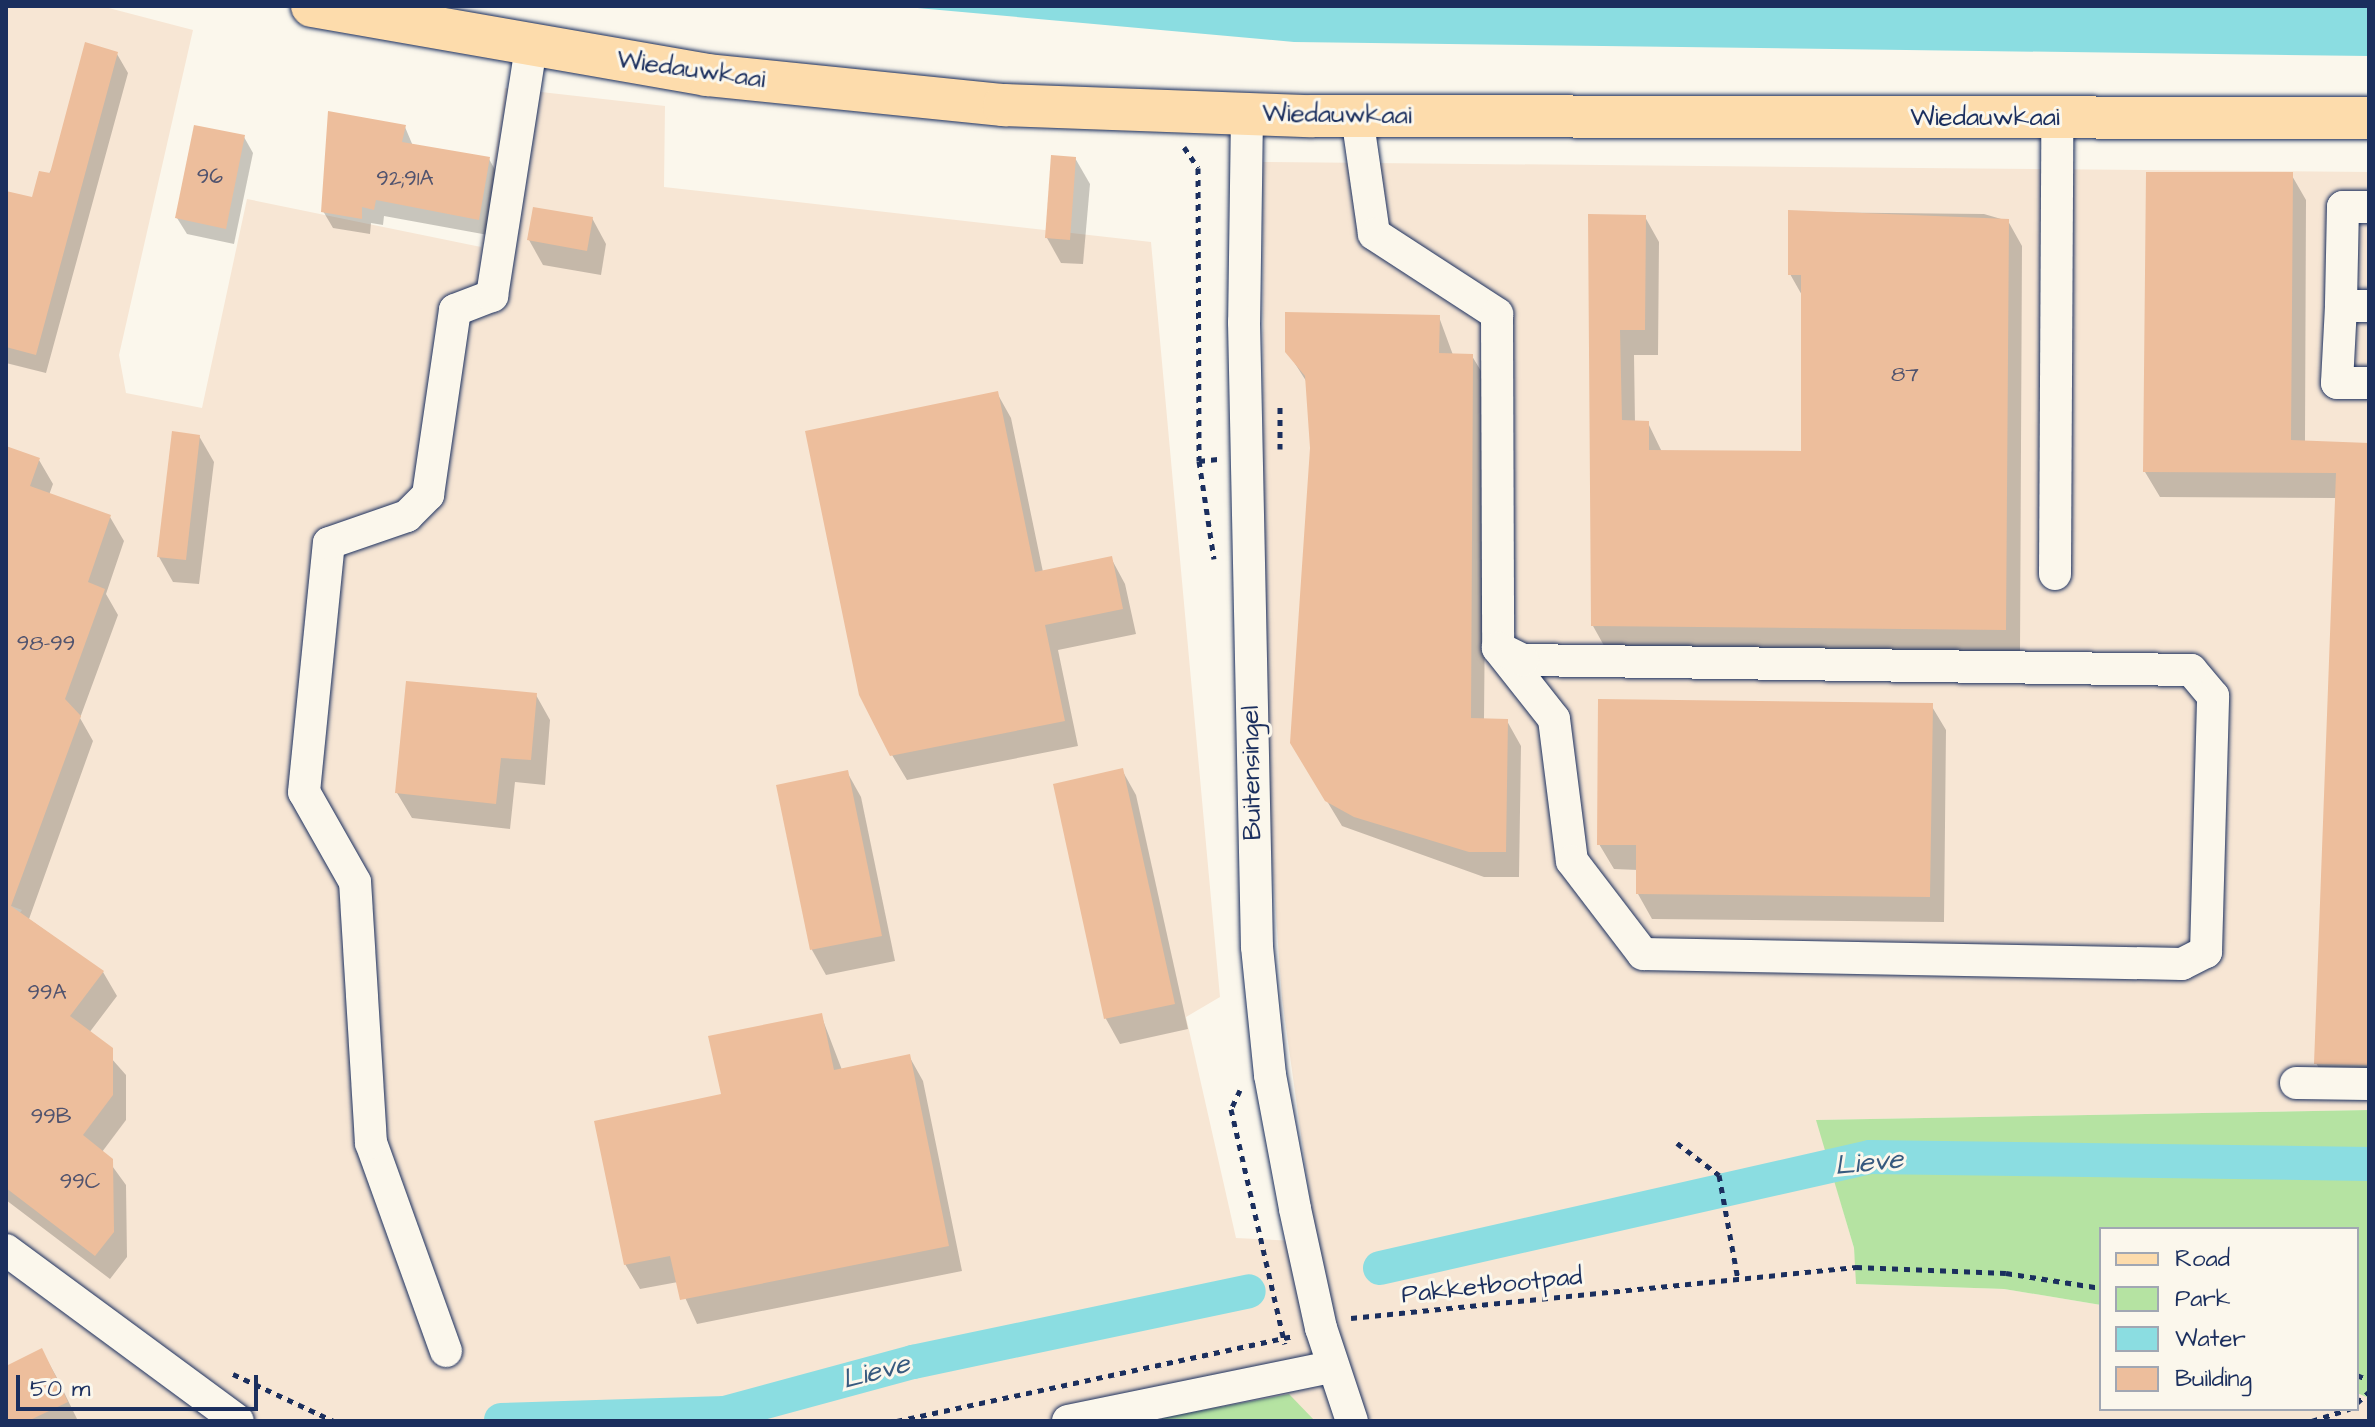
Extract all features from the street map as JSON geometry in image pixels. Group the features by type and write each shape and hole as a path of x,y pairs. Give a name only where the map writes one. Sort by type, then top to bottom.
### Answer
{"main road":[{"name":"Wiedauwkaai","path":"312,6 531,47 723,76 1004,105 1357,116 2369,118"}],"street":[{"path":"446,1351 371,1143 355,882 304,792 329,543 407,516 428,495 455,310 492,296 531,47"},
{"name":"Buitensingel","path":"1247,114 1244,322 1257,947 1270,1075 1295,1209 1321,1328 1352,1421"},
{"path":"1357,116 1374,234 1497,314 1498,648 1554,719 1572,861 1643,954 2182,964 2206,952 2213,696 2191,670 1523,660 1498,648"},
{"path":"2055,574 2057,118"},
{"path":"2369,207 2343,207 2355,306 2337,383 2369,383"},
{"path":"2296,1083 2369,1084"},
{"path":"6,1250 238,1421"},
{"path":"1068,1421 1332,1367"}],"path":[{"path":"1158,110 1198,168 1199,461"},
{"path":"1677,1143 1719,1175 1738,1280"},
{"name":"Pakketbootpad","path":"897,1421 1321,1328 1367,1313 1398,1318 1856,1267 2006,1273 2099,1288"},
{"path":"2312,1421 2344,1411"}],"shaded area":[{"path":"6,6 101,6 193,30 119,355 126,393 202,408 247,199 481,247 505,88 665,106 664,187 1151,242 1220,997 1186,1017 1236,1238 1316,1242 1282,999 1263,736 1263,162 2369,172 2369,1110 1817,1120 1854,1248 1857,1284 2004,1289 2099,1305 2099,1411 2359,1411 2359,1394 2369,1398 2369,1421 6,1421 6,931 22,910 6,904"}],"green space":[{"path":"2369,1110 2369,1398 2359,1394 2359,1227 2099,1227 2099,1305 2004,1289 1856,1284 1854,1248 1816,1120"},
{"path":"1289,1394 1315,1421 1163,1421 1162,1418"}],"water":[{"path":"895,6 2369,6 2369,56 1294,42"}],"building":[{"path":"85,42 118,52 36,355 6,347 6,191 32,197 39,171 50,173"},
{"path":"328,111 406,125 402,142 490,157 479,220 376,200 374,210 362,207 362,219 321,212"},
{"path":"194,125 245,135 226,229 175,218"},
{"path":"1051,155 1076,157 1070,240 1045,238"},
{"path":"2146,172 2293,172 2291,440 2369,443 2369,1065 2314,1064 2336,473 2143,472"},
{"path":"533,207 593,217 587,251 527,240"},
{"path":"1788,210 2009,219 2006,630 1591,626 1588,214 1646,215 1645,330 1620,330 1622,420 1649,421 1649,450 1801,451 1801,275 1788,275"},
{"path":"1285,312 1440,315 1439,353 1473,354 1471,718 1508,719 1506,852 1469,852 1354,817 1325,801 1290,743 1310,448 1305,376 1285,352"},
{"path":"998,391 1035,572 1112,556 1123,609 1045,625 1065,721 890,756 859,695 805,431"},
{"path":"172,431 200,435 186,560 157,557"},
{"path":"6,446 40,458 30,486 111,515 88,582 105,589 65,699 81,716 11,906 104,971 70,1016 113,1048 113,1095 83,1135 113,1159 114,1232 95,1256 6,1188"},
{"path":"406,681 537,693 531,760 501,758 496,804 395,793"},
{"path":"1598,699 1933,703 1930,897 1636,894 1636,845 1597,845"},
{"path":"1123,768 1175,1004 1104,1019 1053,784"},
{"path":"848,770 882,936 810,950 776,785"},
{"path":"822,1013 834,1070 910,1054 949,1246 680,1300 670,1256 624,1265 594,1121 721,1094 708,1036"},
{"path":"42,1348 68,1402 28,1421 6,1421 6,1366"}],"waterway":[{"name":"Lieve","path":"1380,1268 1870,1157 2369,1164"},
{"name":"Lieve","path":"501,1420 725,1413 913,1362 1249,1291"}]}
